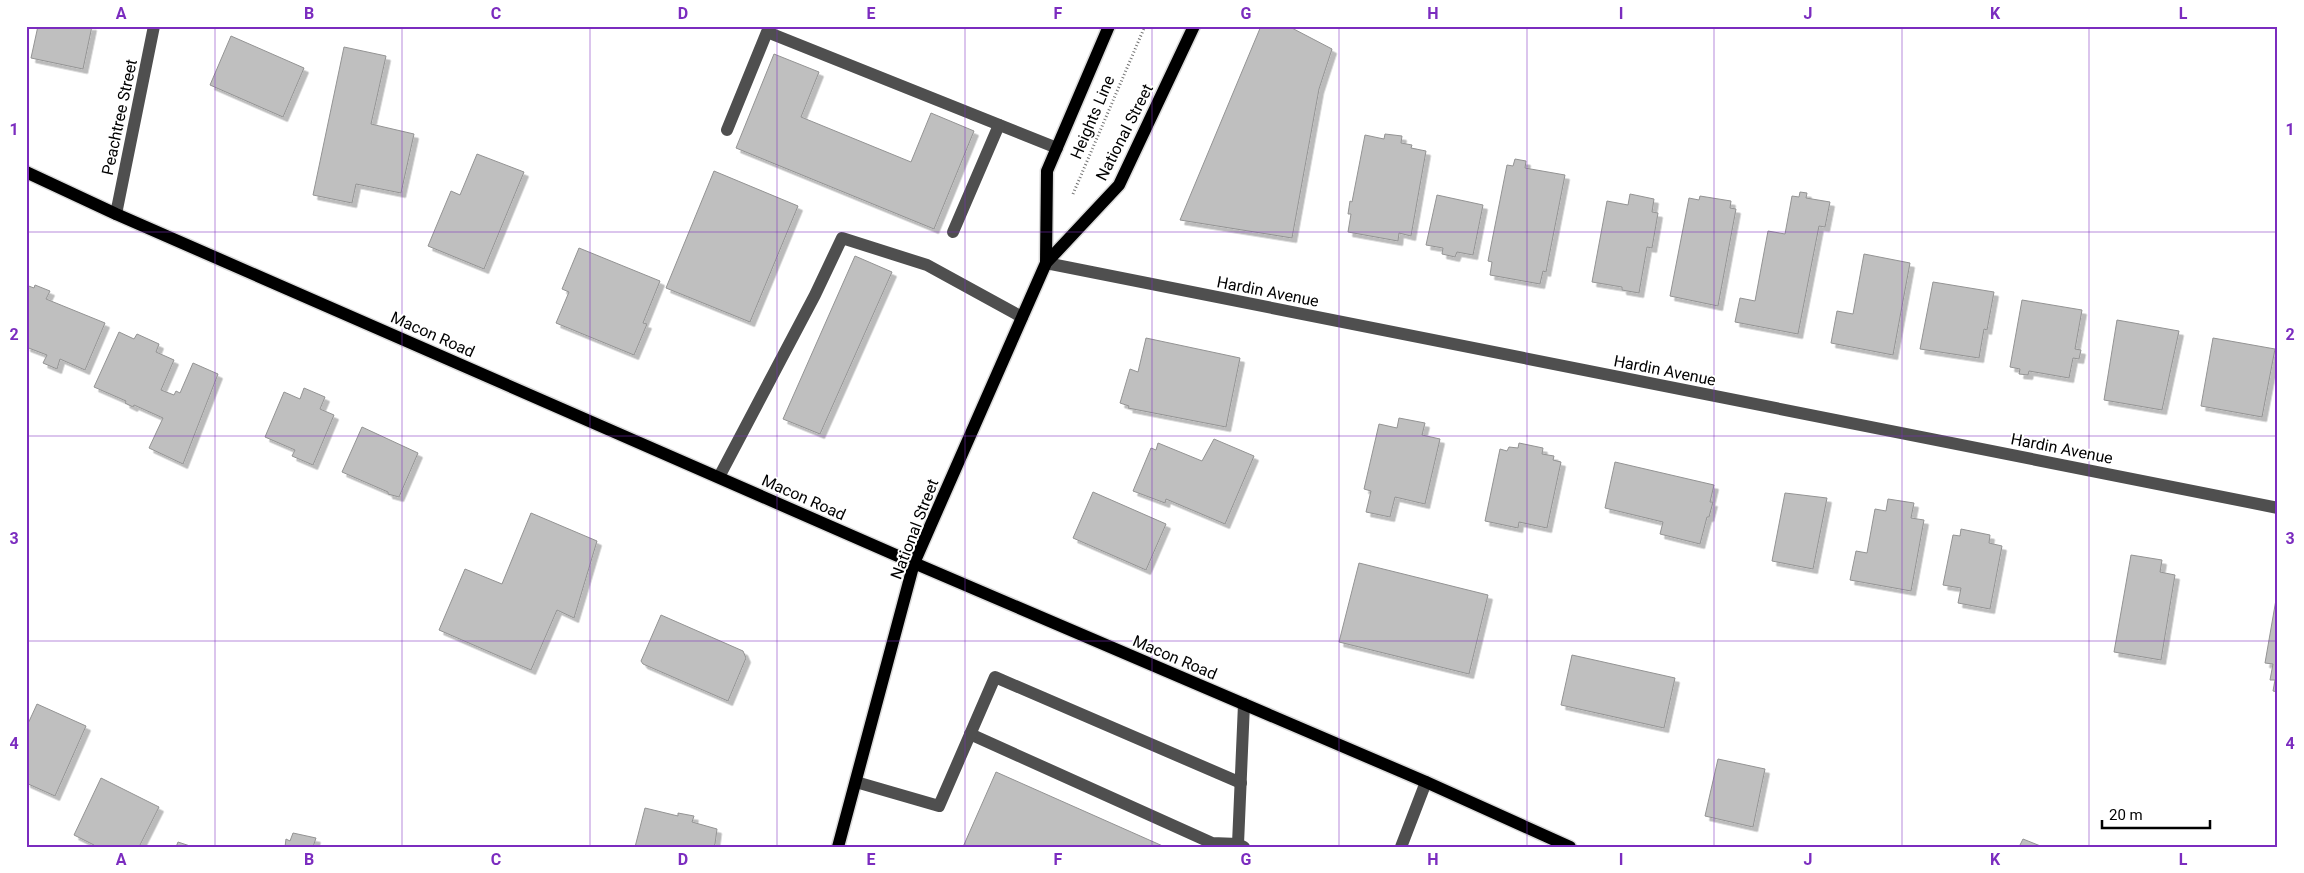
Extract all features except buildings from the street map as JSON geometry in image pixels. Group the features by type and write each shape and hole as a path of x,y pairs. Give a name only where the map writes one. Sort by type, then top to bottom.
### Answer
{"main road":[{"name":"National Street","path":"1046,263 1047,171 1109,26"},
{"name":"National Street","path":"838,847 914,563 1046,263 1119,185 1194,26"},
{"name":"Macon Road","path":"26,172 116,214 914,563 1426,782 1570,847"}],"street":[{"name":"Peachtree Street","path":"116,214 154,26"},
{"path":"727,130 767,32 1057,148"},
{"path":"953,232 998,125"},
{"path":"719,477 815,295 842,238 927,265 1022,317"},
{"name":"Hardin Avenue","path":"1046,263 2278,508"},
{"path":"856,782 939,806 995,677 1240,783"},
{"path":"970,734 1212,843 1241,845 1240,783 1244,704"},
{"path":"1401,847 1426,782"}],"path":[{"name":"Heights Line","path":"1071,200 1145,26"}]}
